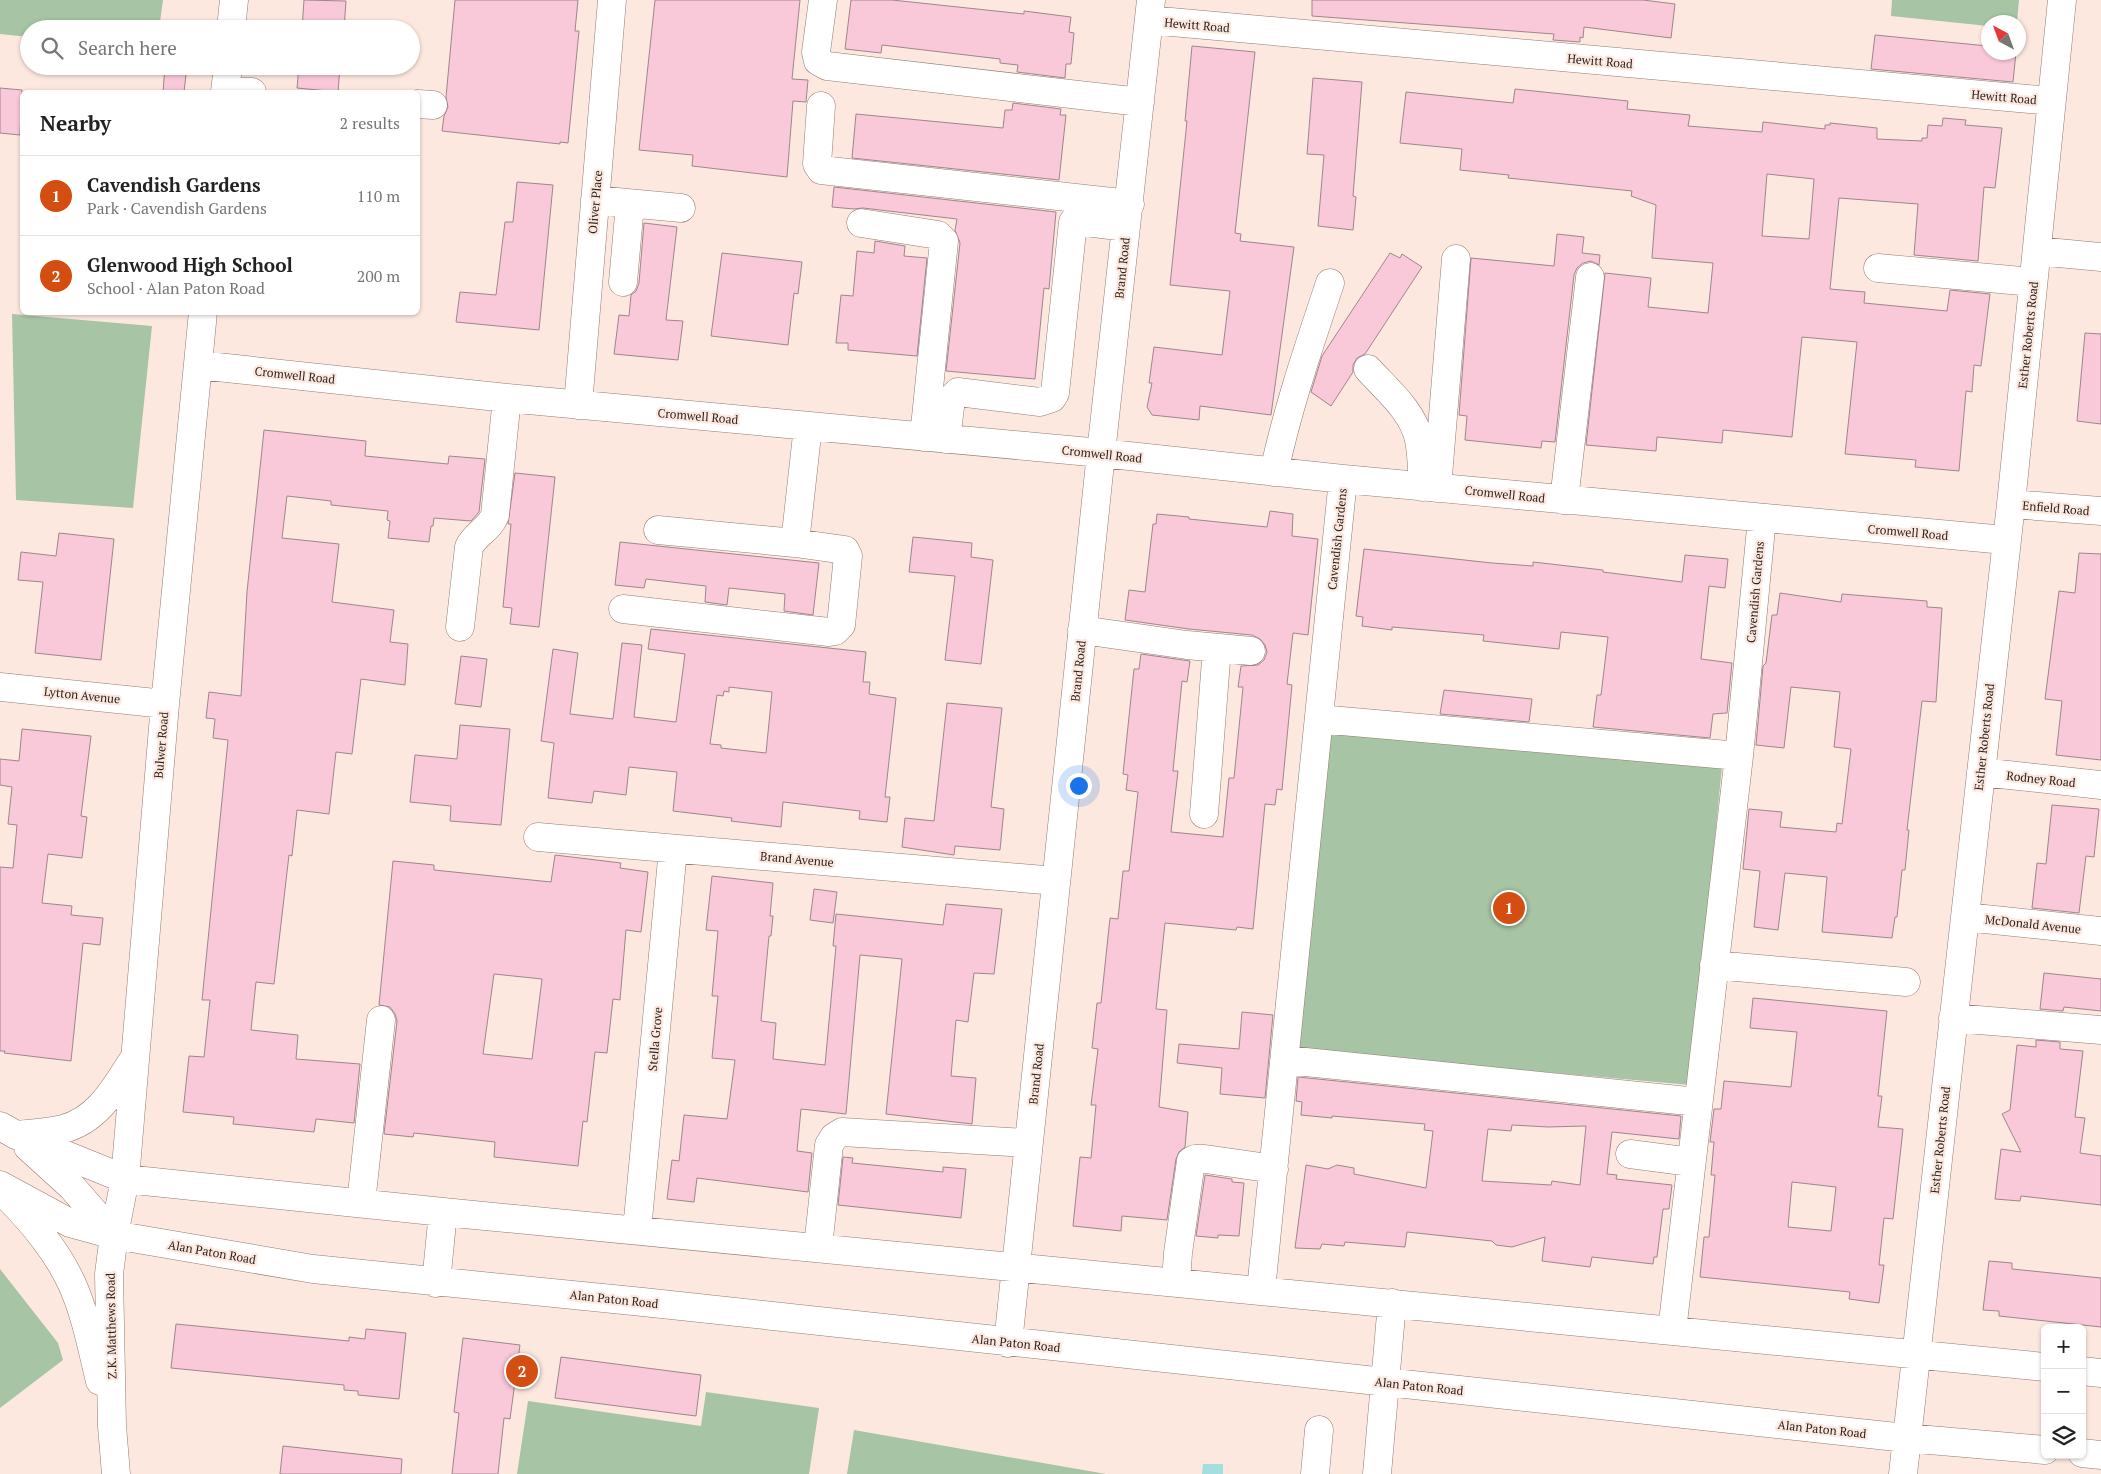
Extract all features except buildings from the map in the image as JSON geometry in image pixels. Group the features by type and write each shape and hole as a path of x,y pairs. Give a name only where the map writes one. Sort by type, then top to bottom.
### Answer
{"street":[{"path":"232,20 234,0"},
{"name":"Oliver Place","path":"578,404 612,0"},
{"path":"823,0 816,52 818,61 827,66 1140,102"},
{"name":"Esther Roberts Road","path":"1903,1474 2005,540 2011,504 2062,0"},
{"name":"Brand Road","path":"1008,1342 1082,630 1150,10"},
{"name":"Hewitt Road","path":"1150,10 2051,101"},
{"path":"226,83 246,90"},
{"path":"821,106 817,164 821,170 1128,216"},
{"path":"595,200 681,208"},
{"path":"623,282 630,204"},
{"path":"935,438 951,399 958,392 1040,402 1052,398 1054,394 1072,225 1074,221 1128,216"},
{"path":"861,223 938,235 944,241 935,438"},
{"path":"2037,251 2101,257"},
{"path":"1430,487 1456,259"},
{"path":"1878,268 2033,282"},
{"path":"1564,500 1590,277"},
{"path":"1274,472 1284,425 1330,283"},
{"name":"Bulwer Road","path":"125,1179 165,704 204,315"},
{"name":"Cromwell Road","path":"198,365 507,398 1101,454 1343,479 2005,540"},
{"path":"1368,369 1401,405 1413,422 1419,439 1430,487"},
{"path":"460,628 469,547 476,536 493,521 495,515 507,398"},
{"path":"795,543 808,426"},
{"name":"Cavendish Gardens","path":"1261,1290 1286,1060 1343,479"},
{"name":"Enfield Road","path":"2011,504 2101,512"},
{"name":"Cavendish Gardens","path":"1672,1331 1739,756 1762,518"},
{"path":"623,609 829,632 835,631 841,625 848,553 839,548 658,530"},
{"path":"1082,630 1251,651"},
{"path":"1204,814 1217,648"},
{"name":"Lytton Avenue","path":"0,687 165,704"},
{"path":"1319,719 1739,756"},
{"name":"Rodney Road","path":"1981,772 2101,785"},
{"name":"Brand Avenue","path":"538,837 1056,881"},
{"name":"Stella Grove","path":"637,1230 673,849"},
{"name":"McDonald Avenue","path":"1965,917 2101,931"},
{"path":"1714,965 1906,982"},
{"path":"1953,1018 2101,1030"},
{"path":"361,1203 381,1020"},
{"path":"8,1130 64,1129 80,1122 97,1110 135,1058"},
{"path":"1286,1060 1698,1102"},
{"path":"8,1130 125,1179 443,1212 2041,1367"},
{"path":"8,1130 72,1187 114,1235"},
{"path":"818,1247 829,1145 834,1137 842,1132 1028,1143"},
{"path":"1630,1154 1691,1162"},
{"path":"1176,1282 1178,1252 1191,1162 1196,1158 1274,1169"},
{"name":"Z.K. Matthews Road","path":"116,1474 112,1426 109,1274 114,1235 125,1179"},
{"path":"0,1187 32,1223 54,1252 72,1284 84,1318 112,1426"},
{"name":"Alan Paton Road","path":"0,1187 70,1222 114,1235 313,1269 436,1283 653,1303 1906,1438 2041,1450"},
{"path":"436,1283 443,1212"},
{"path":"1377,1474 1392,1303"},
{"path":"2086,1371 2101,1373"},
{"path":"1315,1474 1319,1430"},
{"path":"2086,1453 2101,1455"}],"green space":[{"path":"0,0 163,0 160,20 20,20 20,36 0,34"},
{"path":"1892,0 2019,0 2018,15 1981,15 1981,25 1891,16"},
{"path":"12,314 152,326 133,508 16,500"},
{"path":"1326,730 1722,766 1691,1085 1296,1050"},
{"path":"0,1269 58,1343 63,1360 0,1408"},
{"path":"706,1392 819,1408 809,1474 517,1474 528,1401 701,1426"},
{"path":"854,1430 1106,1474 847,1474"}],"water":[{"path":"1203,1464 1223,1464 1223,1474 1202,1474"}],"place":[{"name":"Cavendish Gardens","path":"1509,908"},
{"name":"Glenwood High School","path":"522,1371"}]}
